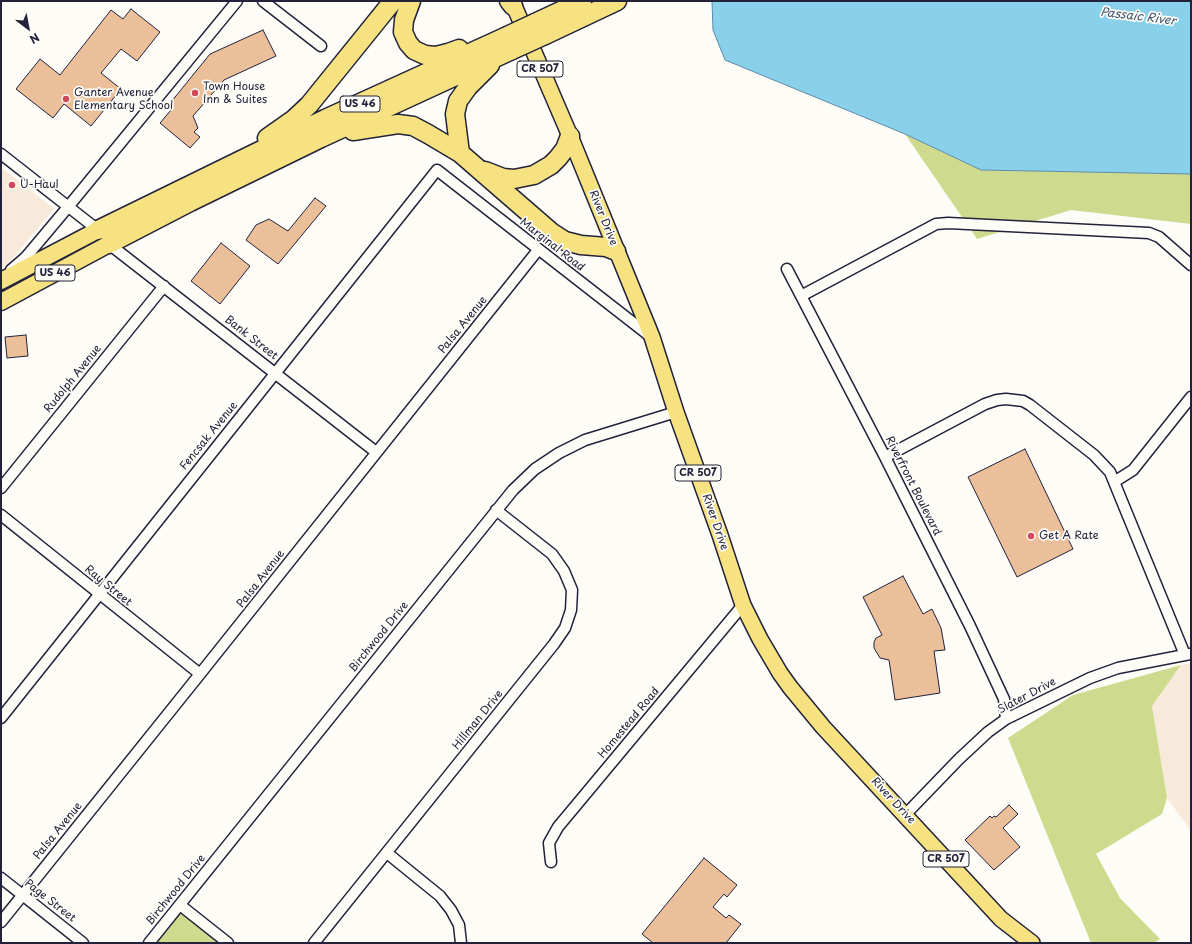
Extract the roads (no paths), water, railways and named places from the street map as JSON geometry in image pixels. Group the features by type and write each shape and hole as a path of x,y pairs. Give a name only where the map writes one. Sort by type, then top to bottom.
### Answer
{"highway":[{"path":"239,160 257,145 294,119 309,105 393,1"},
{"path":"411,1 404,20 403,32 408,43 414,50 425,55 436,56 460,48 481,49"},
{"path":"540,29 542,10 557,1"},
{"name":"US 46","path":"1,280 190,202 505,48 540,29 582,1"},
{"name":"US 46","path":"540,29 618,1"},
{"path":"460,153 455,114 458,101 468,87 505,48"},
{"name":"US 46","path":"1,302 104,237 239,160 481,49 505,48"},
{"path":"321,138 384,125 398,124 413,126 460,153 551,232 565,241 581,245 606,247 616,251"},
{"path":"479,169 503,178 514,179 534,175 551,165 558,158 565,149 570,136"}],"main road":[{"name":"River Drive","path":"511,3 570,136 652,337 676,412 720,535 743,605 760,639 780,672 800,700 823,727 1001,919 1032,943"}],"street":[{"path":"1,280 26,257 237,1"},
{"path":"263,1 321,46"},
{"name":"Bank Street","path":"1,154 164,286 276,372 376,452"},
{"name":"Marginal Road","path":"437,170 538,250 652,337"},
{"name":"Fencsak Avenue","path":"1,718 437,170"},
{"path":"801,296 936,224 948,223 1150,233 1159,237 1191,265"},
{"name":"Palsa Avenue","path":"1,922 538,250"},
{"name":"Riverfront Boulevard","path":"787,269 933,552 1004,699 1006,719"},
{"name":"Rudolph Avenue","path":"1,488 164,286"},
{"path":"1114,482 1133,470 1191,397"},
{"path":"885,457 985,404 997,400 1014,400 1030,405 1094,455 1110,472 1188,654"},
{"name":"Birchwood Drive","path":"149,943 513,490 535,469 559,452 585,440 676,412"},
{"name":"Hillman Drive","path":"314,943 554,644 565,628 571,610 572,590 564,571 552,554 496,510"},
{"name":"Ray Street","path":"1,515 200,674"},
{"name":"Homestead Road","path":"552,862 549,843 558,827 743,605"},
{"name":"Slater Drive","path":"906,815 964,754 988,732 1006,719 1084,681 1118,668 1188,654"},
{"path":"387,853 440,896 451,910 458,925 461,943"},
{"name":"Page Street","path":"1,878 83,943"},
{"path":"180,905 228,943"}],"water":[{"name":"Passaic River","path":"712,1 1191,1 1191,174 981,170 905,134 725,60 713,30"}],"place":[{"name":"Town House Inn & Suites","path":"195,93"},
{"name":"Ganter Avenue Elementary School","path":"66,99"},
{"name":"U-Haul","path":"12,185"},
{"name":"Get A Rate","path":"1031,536"}]}
